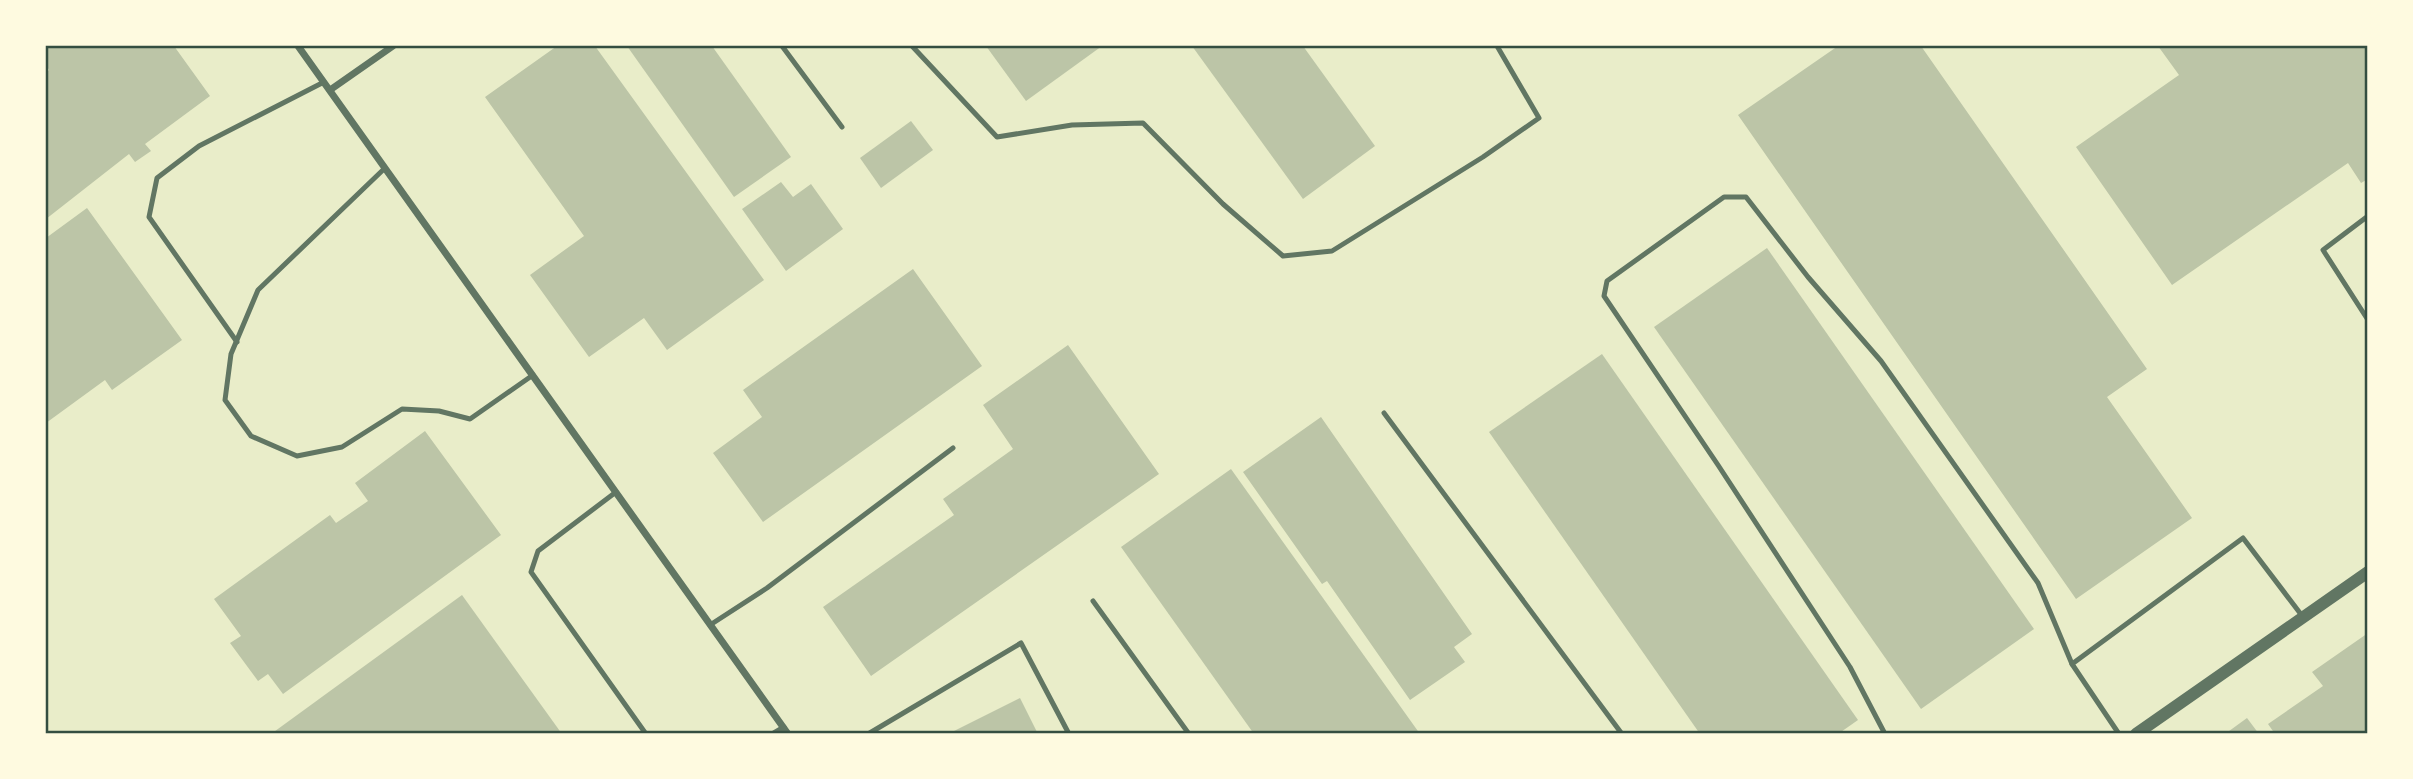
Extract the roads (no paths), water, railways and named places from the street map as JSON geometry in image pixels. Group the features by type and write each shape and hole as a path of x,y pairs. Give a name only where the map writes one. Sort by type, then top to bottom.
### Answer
{"street":[{"path":"298,46 786,730"},
{"path":"330,90 393,46"},
{"path":"2136,733 2368,572"}],"lane":[{"path":"782,46 842,127"},
{"path":"912,46 997,137 1072,125 1143,123 1223,204 1283,256 1332,251 1483,157 1539,118 1497,46"},
{"path":"237,342 149,216 157,178 199,146 324,82"},
{"path":"385,168 258,290 231,354 225,400 251,436 297,456 342,447 402,409 439,411 470,419 533,375"},
{"path":"1885,733 1850,667 1604,296 1607,281 1724,197 1746,197 1808,277 1881,360 2038,583 2072,664 2119,733"},
{"path":"2368,216 2323,250 2368,320"},
{"path":"1384,413 1622,733"},
{"path":"710,625 767,588 953,448"},
{"path":"616,492 538,551 531,572 646,733"},
{"path":"2072,664 2243,538 2302,617"},
{"path":"1093,601 1189,733"},
{"path":"868,733 1021,643 1069,733"},
{"path":"772,733 786,730"}]}
